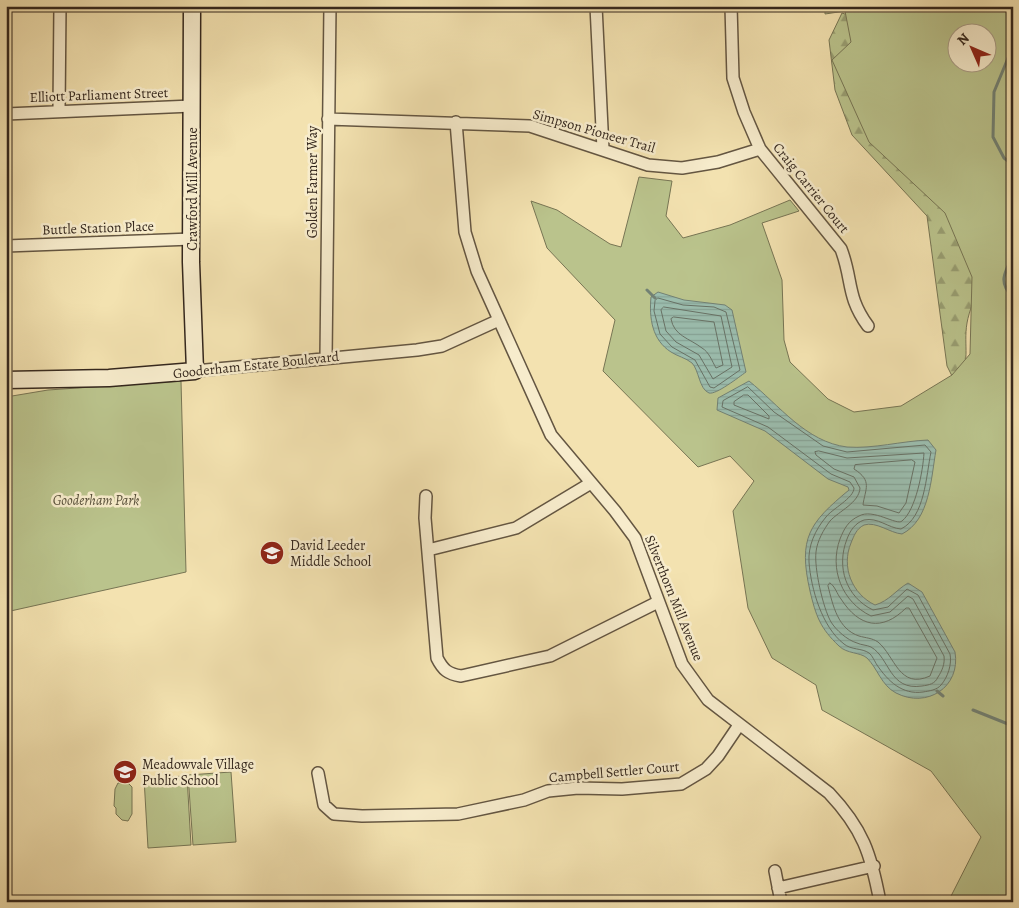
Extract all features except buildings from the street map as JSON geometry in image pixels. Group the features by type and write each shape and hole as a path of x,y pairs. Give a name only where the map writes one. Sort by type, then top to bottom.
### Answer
{"street":[{"path":"59,111 60,6"},
{"name":"Crawford Mill Avenue","path":"192,6 192,239 195,371"},
{"name":"Golden Farmer Way","path":"326,358 330,6"},
{"path":"596,6 603,149"},
{"name":"Craig Carrier Court","path":"731,6 733,78 744,112 760,149 841,249 847,263 851,296 858,312 868,326"},
{"name":"Elliott Parliament Street","path":"6,114 192,106"},
{"name":"Simpson Pioneer Trail","path":"328,119 530,126 648,165 682,168 718,162 760,149"},
{"name":"Silverthorn Mill Avenue","path":"456,122 465,232 477,271 551,435 635,538 682,664 708,700 833,797 865,841 874,866 880,902"},
{"name":"Buttle Station Place","path":"6,246 192,239"},
{"name":"Gooderham Estate Boulevard","path":"6,380 109,378 417,350 442,346 499,320"},
{"path":"428,550 516,528 591,483"},
{"path":"426,496 425,518 437,658 442,668 451,674 461,676 550,656 658,602"},
{"name":"Campbell Settler Court","path":"318,774 324,805 334,814 362,816 458,814 524,800 548,791 578,788 622,789 681,784 712,762 739,725"},
{"path":"778,888 874,866"},
{"path":"775,871 781,902"}],"green space":[{"path":"825,6 1013,6 1013,902 948,902 981,837 931,771 822,710 816,685 772,658 748,608 733,511 754,481 730,456 698,467 603,371 615,320 547,248 531,201 557,210 610,244 621,247 639,177 672,181 666,216 683,238 730,225 790,200 799,211 762,223 782,280 784,340 790,362 828,399 854,412 901,406 952,375 970,354 972,277 945,213 869,142 832,60 851,42 845,11 825,14"},
{"path":"842,13 879,26 979,286 967,323 964,369 956,384 947,366 927,216 852,135 835,90 829,40"},
{"name":"Gooderham Park","path":"181,381 186,572 6,612 6,397 48,390"},
{"path":"231,772 236,842 193,845 188,775"},
{"path":"187,776 191,845 148,848 144,778"},
{"path":"127,782 132,787 132,814 128,821 122,820 116,814 114,806 115,789 118,783"}],"water":[{"path":"658,292 684,300 725,305 732,310 746,372 717,391 709,393 706,391 692,363 665,347 656,335 651,320 651,297"},
{"path":"749,381 794,421 819,438 832,444 857,447 928,440 936,450 928,497 924,509 911,528 902,534 878,526 864,525 854,535 847,561 848,570 855,587 860,594 875,605 884,601 908,583 922,592 955,652 953,675 947,685 939,692 919,698 896,693 887,686 867,658 842,649 823,627 817,615 810,591 805,558 807,544 816,522 824,512 849,490 848,487 828,479 765,431 717,410 718,398"}],"waterway":[{"path":"1013,46 994,92 993,137 1004,158 1013,165"},
{"path":"1013,256 1004,278 1005,287 1013,297"},
{"path":"647,290 655,298"},
{"path":"937,691 943,696"},
{"path":"973,710 1013,726"}],"place":[{"name":"David Leeder Middle School","path":"272,553"},
{"name":"Meadowvale Village Public School","path":"125,772"}]}
